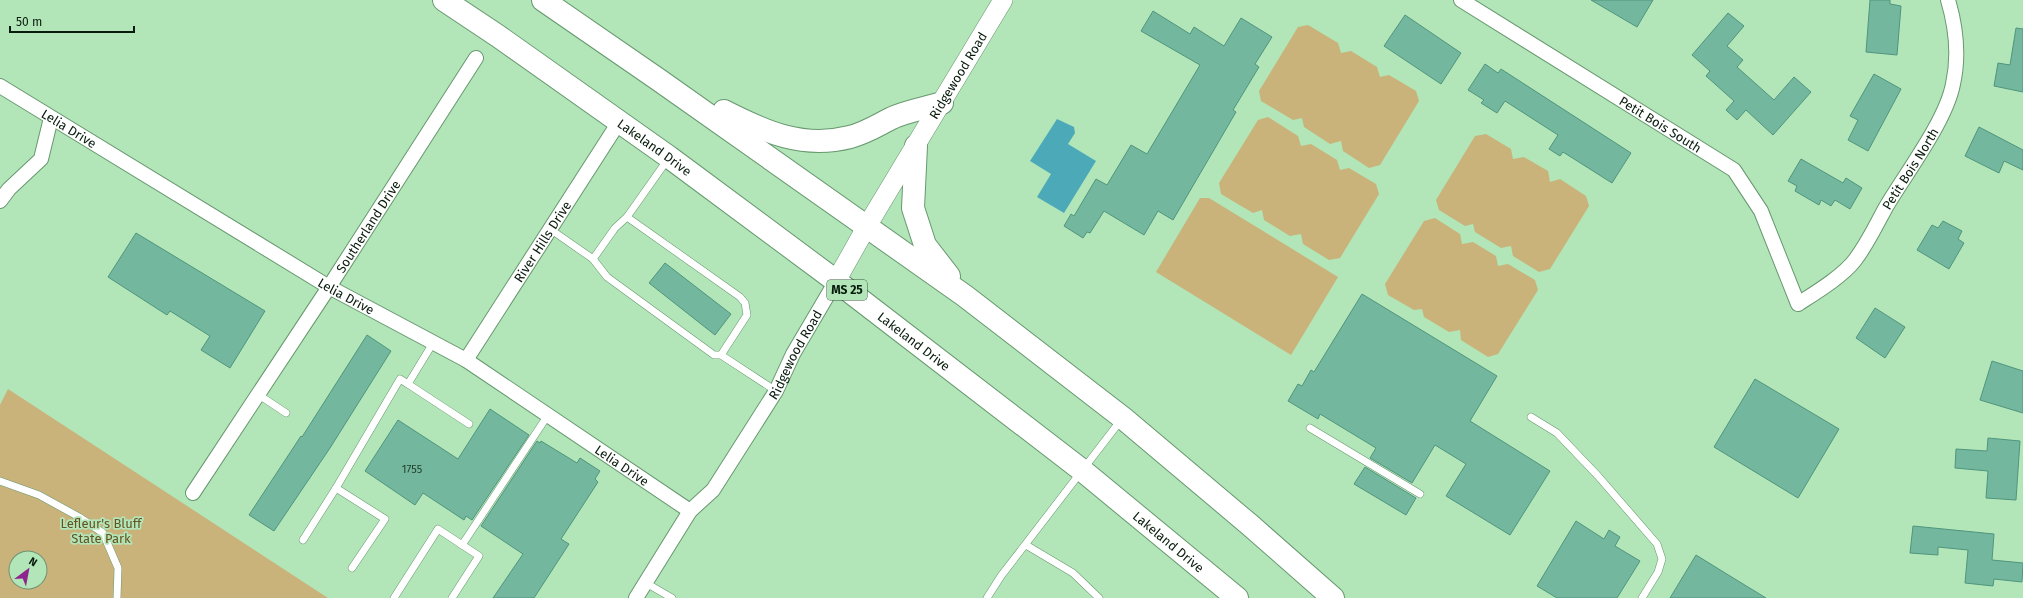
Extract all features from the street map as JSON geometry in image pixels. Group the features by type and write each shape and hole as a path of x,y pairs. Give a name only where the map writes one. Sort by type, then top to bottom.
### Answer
{"highway":[{"name":"Lakeland Drive","path":"444,0 498,36 669,157 836,282 1083,471 1237,598"},
{"path":"543,0 965,296 1122,418 1250,525 1333,598"},
{"path":"659,80 762,131 797,140 848,137 870,130 893,118 942,103"},
{"path":"916,146 913,208 918,228 925,245 965,296"}],"street":[{"name":"Ridgewood Road","path":"636,598 690,511 713,490 776,391 792,354 1003,0"},
{"name":"Petit Bois South","path":"1461,0 1734,170 1761,211 1798,304"},
{"name":"Petit Bois North","path":"1798,304 1821,289 1854,261 1871,236 1941,116 1953,85 1956,61 1954,20 1948,0"},
{"name":"Southerland Drive","path":"193,493 329,288 476,58"},
{"name":"Lelia Drive","path":"0,86 329,288 466,360 690,511"},
{"path":"0,201 9,189 41,159 51,118"},
{"name":"River Hills Drive","path":"466,360 619,122"}],"lane":[{"path":"593,259 616,228 627,217 669,157"},
{"path":"627,217 740,297 745,303 747,315 721,355"},
{"path":"550,229 593,259 606,277 714,355 721,355 776,391"},
{"path":"408,384 433,342"},
{"path":"303,540 336,488 400,379 469,424"},
{"path":"259,395 286,412"},
{"path":"462,545 548,415"},
{"path":"1531,417 1557,433 1598,476 1657,544 1662,559 1658,572 1642,598"},
{"path":"987,598 1001,576 1083,471 1122,418"},
{"path":"1310,428 1420,494"},
{"path":"0,481 39,495 79,517 103,533 118,568 118,598"},
{"path":"336,488 385,519 352,568"},
{"path":"394,598 438,529 479,556 452,598"},
{"path":"1026,545 1074,573 1099,598"},
{"path":"646,583 672,598"}],"green space":[{"path":"1308,25 1338,43 1341,53 1351,51 1377,67 1380,77 1389,75 1416,91 1419,101 1380,165 1369,168 1343,151 1341,141 1330,144 1304,127 1302,118 1293,120 1261,101 1259,91 1298,27"},
{"path":"1268,117 1298,136 1301,146 1311,144 1337,160 1340,170 1349,168 1376,184 1379,194 1340,258 1329,260 1303,244 1301,234 1290,236 1264,220 1262,210 1253,213 1221,194 1219,183 1258,120"},
{"path":"1486,134 1511,149 1513,159 1524,157 1548,171 1550,182 1560,179 1586,196 1589,206 1550,269 1539,272 1513,256 1511,246 1501,248 1475,232 1473,224 1465,226 1439,210 1436,200 1475,136"},
{"path":"1200,198 1209,198 1338,277 1291,355 1156,272"},
{"path":"1435,218 1460,234 1462,244 1473,242 1496,256 1498,266 1508,264 1535,280 1538,290 1498,354 1488,357 1461,340 1460,330 1449,332 1424,317 1422,309 1414,310 1388,295 1385,284 1424,221"},
{"name":"Lefleur's Bluff State Park","path":"8,389 328,598 0,598 0,405"}],"water":[{"path":"1057,119 1074,127 1075,133 1068,144 1096,161 1064,213 1037,197 1051,174 1030,161"}],"building":[{"path":"1591,0 1653,0 1637,27"},
{"path":"1870,0 1890,0 1890,4 1901,6 1897,55 1866,52"},
{"path":"1153,11 1190,34 1194,27 1224,46 1241,18 1272,37 1255,64 1259,67 1233,110 1236,112 1173,220 1158,211 1144,235 1104,211 1090,233 1087,232 1083,238 1064,226 1071,214 1074,216 1096,179 1107,185 1131,145 1147,154 1200,65 1141,31"},
{"path":"1728,13 1744,26 1727,46 1743,60 1737,67 1774,100 1794,77 1811,92 1773,135 1746,110 1737,120 1726,110 1734,101 1706,76 1710,71 1692,55"},
{"path":"1405,15 1461,53 1441,84 1384,46"},
{"path":"2016,28 2023,29 2023,92 1994,86 1998,63 2010,65"},
{"path":"1485,64 1498,73 1501,69 1631,153 1612,183 1563,152 1560,156 1549,149 1558,135 1505,101 1497,113 1481,103 1484,100 1468,90"},
{"path":"1874,74 1901,89 1868,151 1848,140 1858,120 1850,116"},
{"path":"1979,127 2023,150 2023,170 2004,161 1999,173 1965,156"},
{"path":"1801,159 1843,183 1846,178 1862,188 1850,209 1835,200 1831,206 1821,200 1819,205 1795,191 1797,186 1788,181"},
{"path":"1943,221 1962,231 1958,239 1964,243 1949,269 1917,250 1932,225 1938,228"},
{"path":"136,233 265,311 230,368 201,350 210,336 170,311 167,315 108,277"},
{"path":"665,263 731,314 715,335 649,283"},
{"path":"1362,294 1497,376 1470,421 1550,471 1510,535 1446,496 1466,464 1435,445 1412,483 1370,458 1376,448 1320,414 1318,419 1288,401 1298,384 1302,386 1311,370 1314,372"},
{"path":"1875,308 1905,327 1885,358 1856,338"},
{"path":"367,335 391,351 330,448 274,531 249,515 301,436 302,437"},
{"path":"1992,361 2023,371 2023,413 1980,400"},
{"path":"1755,379 1839,429 1798,498 1714,447"},
{"path":"490,409 529,435 472,520 466,516 464,520 423,493 415,505 365,471 398,420 458,459"},
{"path":"1988,438 2020,441 2016,500 1986,498 1988,471 1955,468 1956,449 1987,451"},
{"path":"537,441 540,443 541,441 577,463 580,458 600,471 595,479 598,482 561,539 569,544 534,598 493,598 523,554 481,526"},
{"path":"1365,467 1416,498 1406,515 1354,484"},
{"path":"1576,521 1604,539 1609,530 1620,537 1615,546 1640,561 1617,598 1557,598 1537,586"},
{"path":"1913,526 1994,534 1992,560 2023,563 2022,582 1994,579 1993,586 1965,583 1968,550 1938,547 1938,555 1910,553"},
{"path":"1696,555 1730,576 1766,598 1670,598"}]}
